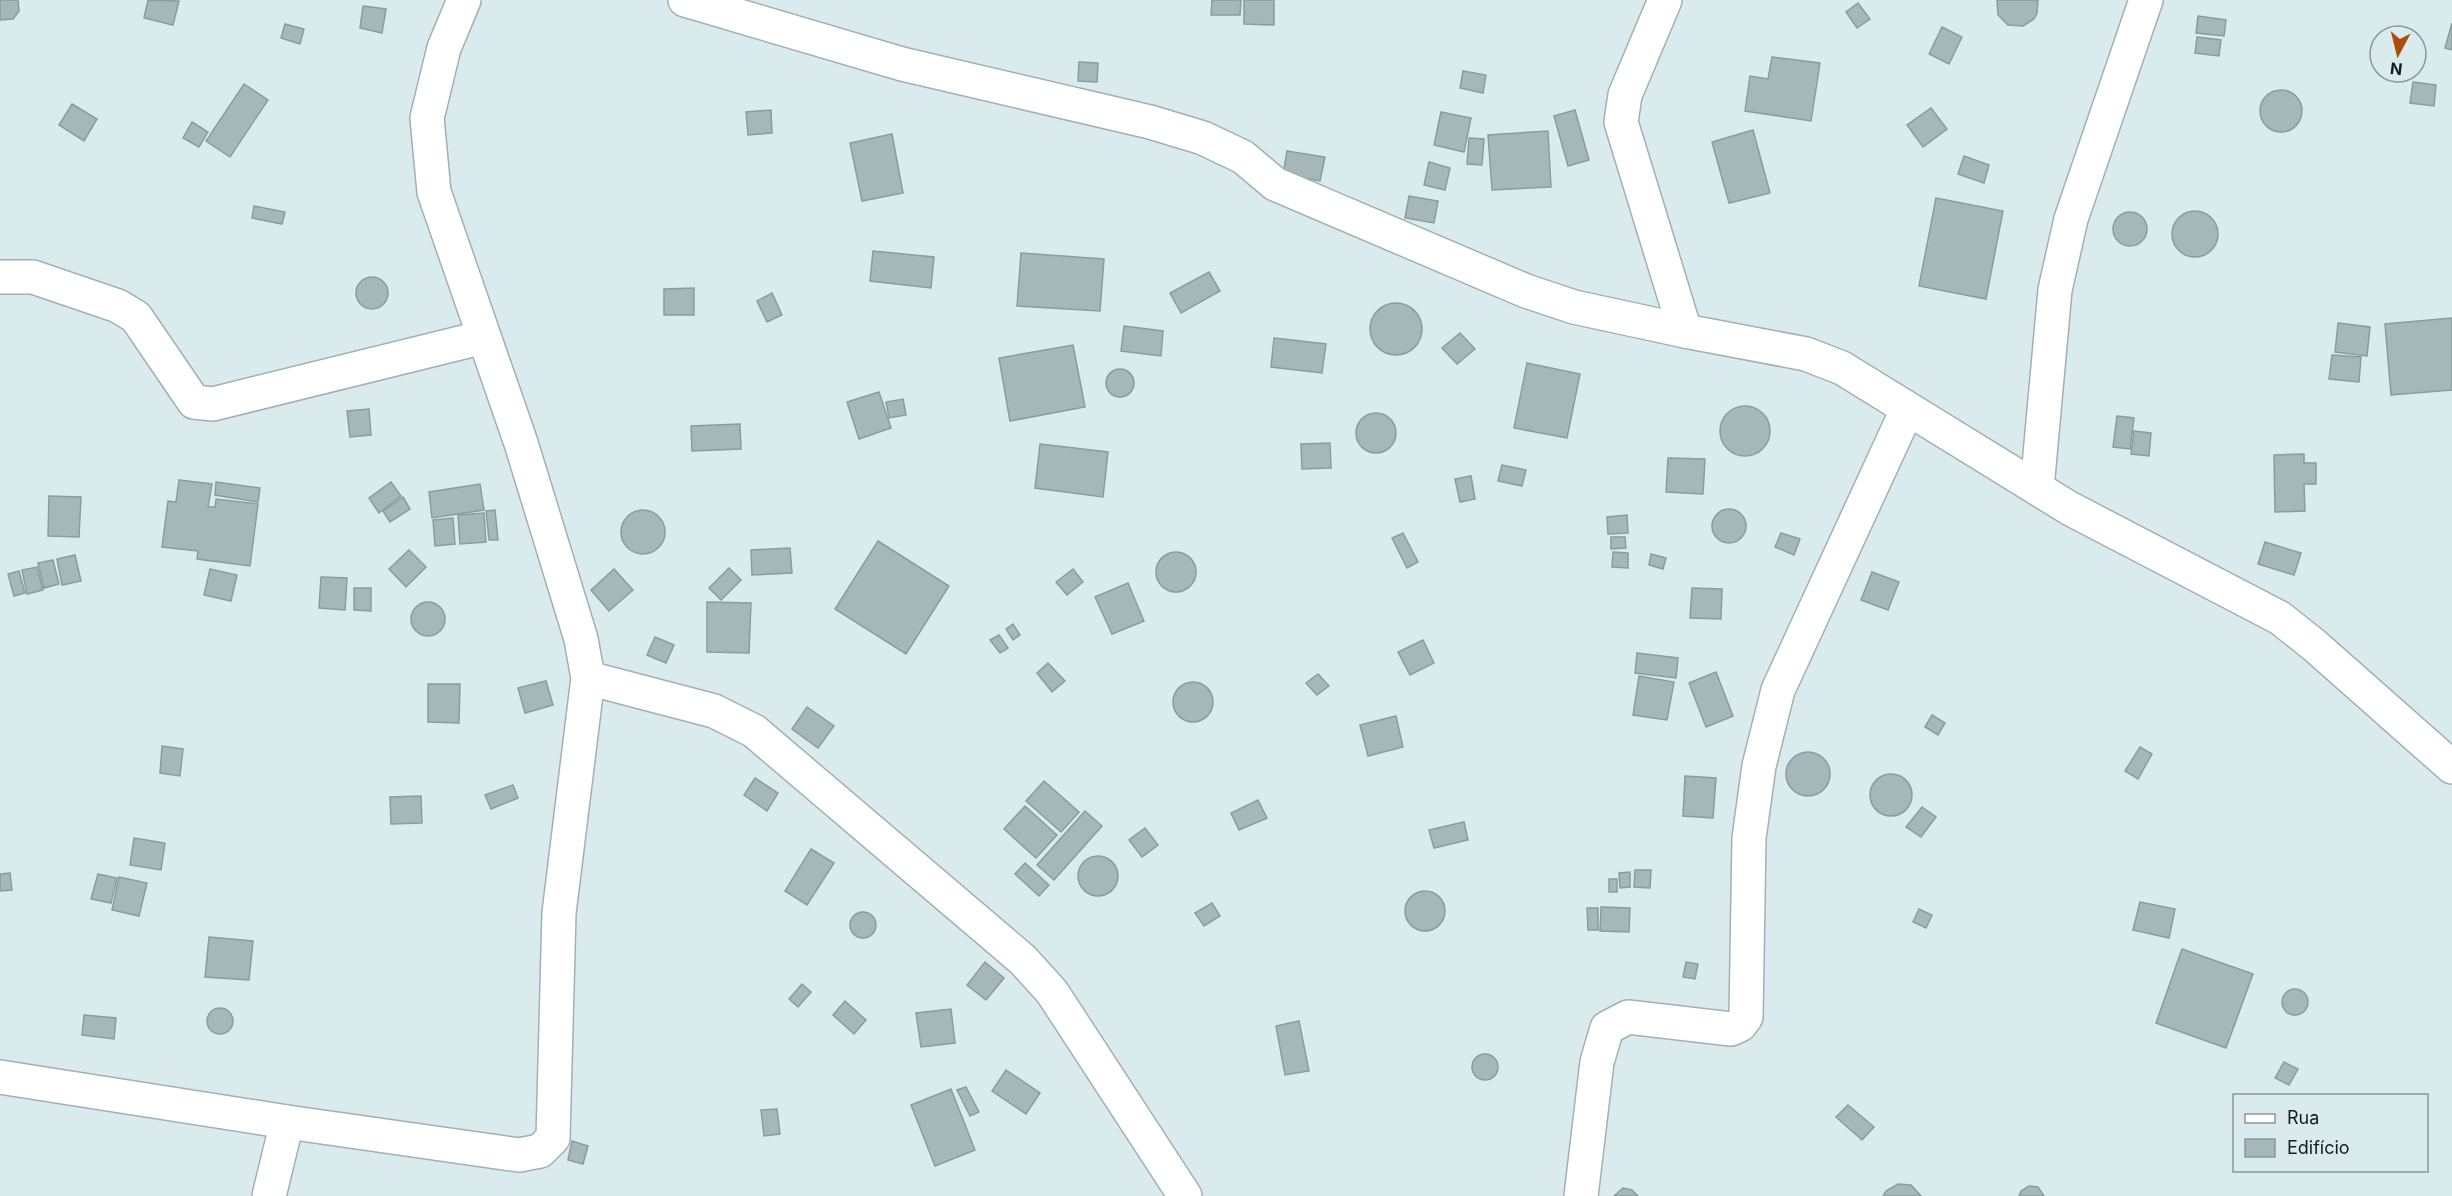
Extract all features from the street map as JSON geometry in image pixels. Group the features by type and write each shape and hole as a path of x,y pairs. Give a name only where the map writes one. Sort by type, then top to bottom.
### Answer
{"street":[{"path":"0,1077 287,1122 519,1155 540,1151 553,1138 559,913 588,678 578,628 521,443 435,192 427,118 444,48 464,0"},
{"path":"685,0 902,64 1150,122 1203,138 1243,157 1275,184 1526,291 1574,307 1806,354 1842,368 2069,508 2280,618 2314,645 2452,767"},
{"path":"1665,0 1625,95 1621,122 1684,331"},
{"path":"2037,488 2055,290 2071,219 2146,0"},
{"path":"0,278 33,277 118,306 136,317 194,402 213,404 484,336"},
{"path":"1581,1196 1597,1062 1607,1028 1628,1017 1731,1029 1740,1025 1746,1017 1749,838 1759,765 1778,690 1907,410"},
{"path":"588,678 714,711 754,731 1023,960 1052,992 1185,1196"},
{"path":"269,1196 287,1122"}],"building":[{"path":"0,0 18,0 19,11 13,19 0,20"},
{"path":"148,0 179,1 173,25 144,18"},
{"path":"1212,0 1241,0 1240,15 1211,15"},
{"path":"1244,0 1274,0 1274,25 1244,24"},
{"path":"1997,0 2038,0 2034,19 2023,26 2008,25 1998,15"},
{"path":"1858,3 1870,19 1857,28 1846,12"},
{"path":"363,6 386,9 382,33 360,28"},
{"path":"2198,16 2226,20 2224,36 2196,33"},
{"path":"2452,23 2452,50 2445,48"},
{"path":"285,24 304,29 300,44 281,38"},
{"path":"1942,27 1962,37 1949,64 1929,54"},
{"path":"2197,37 2221,40 2219,56 2195,53"},
{"path":"1772,57 1820,63 1811,121 1745,111 1750,76 1768,79"},
{"path":"1079,62 1098,63 1097,82 1078,81"},
{"path":"1463,71 1486,75 1483,93 1460,88"},
{"path":"244,84 268,100 230,157 206,141"},
{"path":"2413,84 2436,85 2434,106 2410,103"},
{"path":"2281,90 2296,96 2302,111 2296,126 2281,132 2266,126 2260,111 2266,96"},
{"path":"72,104 97,119 84,141 59,125"},
{"path":"1931,108 1947,129 1923,147 1907,125"},
{"path":"771,110 772,133 748,135 746,112"},
{"path":"1575,110 1589,160 1568,166 1554,116"},
{"path":"1441,112 1471,118 1464,152 1434,145"},
{"path":"192,122 208,132 199,147 183,138"},
{"path":"1753,130 1770,193 1729,203 1712,142"},
{"path":"1548,131 1551,187 1492,190 1488,135"},
{"path":"892,134 903,193 862,201 850,143"},
{"path":"1469,138 1484,139 1482,165 1467,164"},
{"path":"1287,151 1325,157 1320,181 1283,175"},
{"path":"1964,156 1989,165 1984,183 1958,174"},
{"path":"1429,162 1450,168 1445,190 1424,185"},
{"path":"1409,196 1438,201 1434,223 1405,218"},
{"path":"1936,198 2003,211 1986,299 1919,286"},
{"path":"254,206 285,212 282,224 252,218"},
{"path":"2195,211 2211,218 2218,234 2211,250 2195,257 2179,250 2172,234 2179,218"},
{"path":"2130,212 2142,217 2147,229 2142,241 2130,246 2118,241 2113,229 2118,217"},
{"path":"873,251 934,257 931,288 870,281"},
{"path":"1021,253 1104,259 1100,311 1017,306"},
{"path":"1209,272 1220,291 1181,313 1170,293"},
{"path":"372,277 384,281 388,293 384,305 372,309 360,305 356,293 360,281"},
{"path":"694,288 694,315 664,315 664,289"},
{"path":"772,293 782,315 767,322 757,301"},
{"path":"1391,303 1401,303 1410,307 1418,315 1422,329 1418,343 1410,351 1401,355 1391,355 1382,351 1374,343 1370,334 1370,324 1374,315 1382,307"},
{"path":"2452,318 2452,390 2391,395 2385,324"},
{"path":"2338,323 2370,327 2367,356 2335,352"},
{"path":"1124,326 1163,331 1161,356 1121,351"},
{"path":"1460,333 1475,349 1457,364 1442,348"},
{"path":"1274,338 1326,344 1322,373 1271,367"},
{"path":"1073,345 1085,407 1010,421 999,358"},
{"path":"2332,355 2361,357 2359,382 2329,379"},
{"path":"1527,363 1580,374 1567,438 1514,428"},
{"path":"1120,369 1130,373 1134,383 1130,393 1120,397 1110,393 1106,383 1110,373"},
{"path":"879,392 891,428 859,439 847,402"},
{"path":"903,399 906,415 889,418 886,402"},
{"path":"1745,406 1763,413 1770,431 1763,449 1745,456 1727,449 1720,431 1727,413"},
{"path":"369,409 371,435 350,437 347,411"},
{"path":"1376,413 1390,419 1396,433 1390,447 1376,453 1362,447 1356,433 1362,419"},
{"path":"2117,416 2134,418 2130,449 2113,447"},
{"path":"740,424 741,449 692,451 691,426"},
{"path":"2134,431 2151,433 2149,456 2131,454"},
{"path":"1330,443 1331,468 1302,469 1301,444"},
{"path":"1040,444 1108,452 1103,497 1035,488"},
{"path":"2304,454 2304,463 2316,463 2316,484 2304,484 2305,511 2275,512 2274,455"},
{"path":"1668,458 1705,459 1703,494 1666,492"},
{"path":"1502,465 1526,470 1522,486 1498,481"},
{"path":"1471,476 1475,499 1460,502 1455,479"},
{"path":"179,480 212,484 208,507 215,507 216,499 258,504 250,566 197,559 198,551 162,547 168,501 176,502"},
{"path":"216,482 260,488 258,502 215,495"},
{"path":"391,482 401,496 379,513 369,498"},
{"path":"480,484 484,510 432,518 429,492"},
{"path":"49,496 81,497 79,537 48,536"},
{"path":"403,497 410,509 390,522 383,511"},
{"path":"1729,509 1741,514 1746,526 1741,538 1729,543 1717,538 1712,526 1717,514"},
{"path":"495,510 498,540 489,540 486,511"},
{"path":"643,510 658,517 665,532 658,547 643,554 628,547 621,532 628,517"},
{"path":"484,513 486,542 460,544 458,515"},
{"path":"1627,515 1628,533 1608,534 1607,517"},
{"path":"453,518 455,544 435,546 433,520"},
{"path":"1403,533 1418,562 1407,568 1392,538"},
{"path":"1781,533 1800,539 1794,555 1775,547"},
{"path":"1611,537 1625,537 1626,548 1611,549"},
{"path":"878,541 949,586 906,654 835,609"},
{"path":"2265,542 2301,553 2294,575 2258,564"},
{"path":"790,548 792,573 752,575 751,550"},
{"path":"409,550 426,567 406,587 389,569"},
{"path":"1176,552 1190,558 1196,572 1190,586 1176,592 1162,586 1156,572 1162,558"},
{"path":"1613,552 1628,553 1628,568 1612,567"},
{"path":"1651,554 1666,558 1663,569 1649,565"},
{"path":"75,555 81,581 62,585 57,559"},
{"path":"53,560 59,584 44,588 38,563"},
{"path":"37,567 43,590 27,594 22,570"},
{"path":"729,568 741,580 721,600 709,588"},
{"path":"210,569 237,575 231,601 204,595"},
{"path":"614,569 633,590 609,611 591,590"},
{"path":"1073,569 1083,582 1067,595 1056,582"},
{"path":"19,571 25,593 14,596 8,574"},
{"path":"1872,572 1899,582 1888,610 1861,600"},
{"path":"321,577 347,578 345,610 319,608"},
{"path":"1128,583 1144,621 1112,634 1095,597"},
{"path":"354,588 371,588 371,611 354,610"},
{"path":"1692,588 1722,589 1721,619 1690,618"},
{"path":"428,602 440,607 445,619 440,631 428,636 416,631 411,619 416,607"},
{"path":"707,602 751,603 749,653 707,652"},
{"path":"1013,624 1020,635 1013,640 1006,629"},
{"path":"999,635 1008,648 1000,653 990,640"},
{"path":"655,637 674,645 666,663 647,655"},
{"path":"1423,640 1434,663 1410,675 1398,652"},
{"path":"1637,653 1678,658 1676,678 1635,673"},
{"path":"1048,663 1065,681 1052,692 1037,673"},
{"path":"1716,672 1733,716 1706,727 1689,683"},
{"path":"1318,674 1329,686 1317,695 1306,683"},
{"path":"1639,676 1674,682 1667,720 1633,715"},
{"path":"546,681 553,705 525,713 518,688"},
{"path":"1193,682 1207,688 1213,702 1207,716 1193,722 1179,716 1173,702 1179,688"},
{"path":"428,684 460,684 459,723 428,722"},
{"path":"807,707 834,726 818,748 792,729"},
{"path":"1932,715 1945,723 1938,735 1925,727"},
{"path":"1396,716 1403,747 1368,756 1360,725"},
{"path":"162,746 183,749 180,776 160,773"},
{"path":"2140,747 2152,754 2138,779 2125,771"},
{"path":"1808,752 1817,753 1824,758 1829,765 1829,783 1824,790 1817,795 1808,796 1799,795 1792,790 1787,783 1786,774 1787,765 1792,758 1799,753"},
{"path":"1891,774 1906,780 1912,795 1906,810 1891,816 1876,810 1870,795 1876,780"},
{"path":"1685,776 1716,778 1713,818 1683,816"},
{"path":"755,778 778,793 767,811 744,795"},
{"path":"1044,781 1079,812 1061,832 1026,801"},
{"path":"513,785 518,798 491,809 485,795"},
{"path":"421,796 422,823 391,824 390,797"},
{"path":"1258,800 1267,818 1239,830 1231,813"},
{"path":"1025,806 1057,835 1036,858 1004,829"},
{"path":"1922,807 1936,817 1921,837 1906,827"},
{"path":"1085,811 1102,826 1054,880 1037,865"},
{"path":"1464,822 1468,840 1434,848 1429,830"},
{"path":"1145,828 1158,845 1142,857 1129,840"},
{"path":"134,838 165,843 161,870 130,865"},
{"path":"811,849 834,863 807,905 785,891"},
{"path":"1098,856 1106,857 1112,862 1117,868 1117,884 1112,890 1106,895 1098,896 1090,895 1084,890 1079,884 1078,876 1079,868 1084,862 1090,857"},
{"path":"1025,863 1049,885 1039,896 1015,874"},
{"path":"1635,870 1651,870 1650,888 1634,887"},
{"path":"1630,872 1630,887 1620,888 1619,873"},
{"path":"10,873 12,890 0,891 0,874"},
{"path":"98,874 117,878 111,903 91,899"},
{"path":"119,877 147,883 139,916 112,910"},
{"path":"1609,879 1617,879 1617,892 1609,892"},
{"path":"1425,891 1433,892 1439,897 1444,903 1444,919 1439,925 1433,930 1425,931 1417,930 1411,925 1406,919 1405,911 1406,903 1411,897 1417,892"},
{"path":"2140,902 2175,909 2169,938 2133,930"},
{"path":"1212,903 1220,916 1204,926 1195,913"},
{"path":"1601,907 1630,908 1629,932 1600,931"},
{"path":"1587,908 1598,908 1598,930 1588,930"},
{"path":"1919,909 1932,915 1926,928 1913,922"},
{"path":"863,912 872,916 876,925 872,934 863,938 854,934 850,925 854,916"},
{"path":"209,937 253,941 249,980 205,977"},
{"path":"2182,949 2253,974 2226,1048 2156,1023"},
{"path":"985,962 1004,978 986,1000 967,985"},
{"path":"1686,962 1698,964 1695,979 1683,977"},
{"path":"802,984 811,992 798,1007 789,999"},
{"path":"2295,989 2304,993 2308,1002 2304,1011 2295,1015 2286,1011 2282,1002 2286,993"},
{"path":"845,1001 866,1020 854,1034 833,1015"},
{"path":"220,1008 229,1012 233,1021 229,1030 220,1034 211,1030 207,1021 211,1012"},
{"path":"951,1009 955,1043 921,1047 916,1013"},
{"path":"84,1015 116,1018 114,1039 82,1035"},
{"path":"1299,1021 1309,1071 1285,1075 1276,1026"},
{"path":"1485,1054 1494,1058 1498,1067 1494,1076 1485,1080 1476,1076 1472,1067 1476,1058"},
{"path":"2284,1062 2298,1069 2289,1085 2275,1078"},
{"path":"1006,1070 1040,1093 1026,1114 992,1091"},
{"path":"966,1087 979,1112 970,1116 957,1090"},
{"path":"951,1089 975,1150 935,1166 911,1105"},
{"path":"1848,1105 1874,1127 1862,1140 1836,1117"},
{"path":"777,1109 780,1134 764,1136 761,1110"},
{"path":"572,1141 588,1146 583,1164 568,1160"},
{"path":"1898,1184 1911,1185 1921,1196 1883,1196 1886,1191"},
{"path":"2029,1186 2038,1187 2044,1196 2019,1196 2021,1191"},
{"path":"1623,1188 1632,1190 1638,1196 1614,1196"}]}
